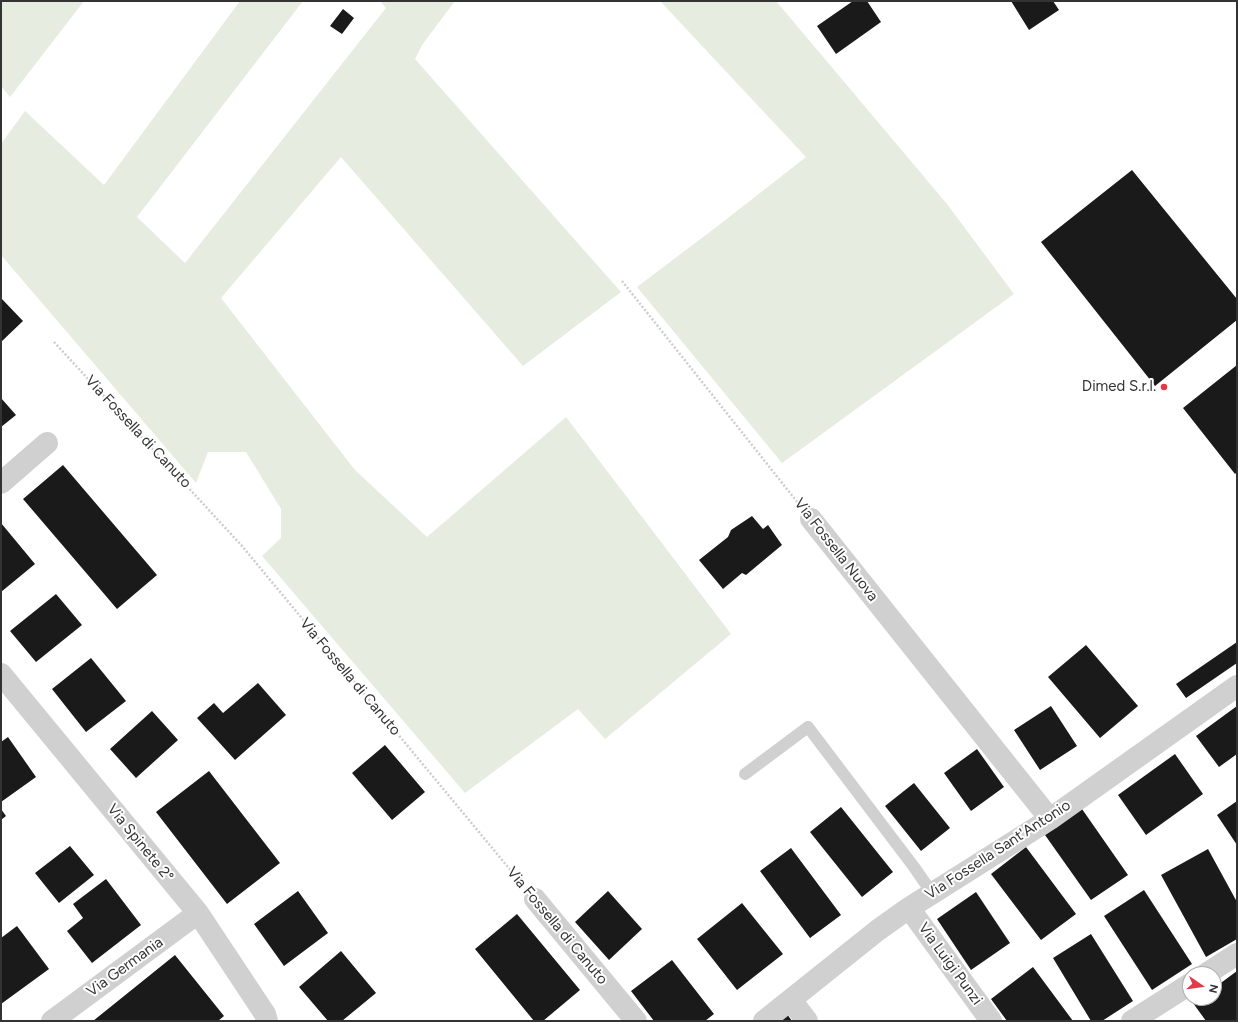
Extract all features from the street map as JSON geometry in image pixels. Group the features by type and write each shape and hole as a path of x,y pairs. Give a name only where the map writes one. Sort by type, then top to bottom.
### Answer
{"street":[{"path":"1,482 47,443"},
{"name":"Via Fossella Nuova","path":"811,519 1050,819"},
{"name":"Via Spinete 2°","path":"1,674 198,913 265,1014 267,1021"},
{"name":"Via Fossella Sant'Antonio","path":"764,1021 878,930 909,908 1050,819 1237,686"},
{"name":"Via Fossella di Canuto","path":"535,899 636,1021"},
{"name":"Via Luigi Punzi","path":"909,908 990,1021"},
{"name":"Via Germania","path":"52,1021 198,913"},
{"path":"1218,966 1237,954"},
{"path":"1132,1021 1182,989"},
{"path":"791,1000 807,1021"}],"lane":[{"path":"745,774 808,727 932,893"}],"path":[{"name":"Via Fossella Nuova","path":"622,281 811,519"},
{"name":"Via Fossella di Canuto","path":"54,342 242,546 535,899"}],"shaded area":[{"path":"1,1 84,1 10,97 1,86"},
{"path":"240,1 303,1 137,217 185,263 386,8 380,1 455,1 422,45 415,59 621,292 523,366 341,157 221,298 355,470 427,537 566,417 731,634 605,739 578,709 465,793 262,556 281,538 281,509 246,452 208,452 196,483 1,255 1,144 25,111 104,185"},
{"path":"660,1 776,1 947,204 1014,294 782,463 637,287 806,157"}],"building":[{"path":"853,1 867,1 881,22 836,54 817,26"},
{"path":"1011,1 1053,1 1059,10 1029,30"},
{"path":"343,9 354,18 342,34 330,26"},
{"path":"1132,170 1237,299 1237,320 1155,386 1041,242"},
{"path":"1,298 23,321 1,342"},
{"path":"1237,365 1237,472 1235,474 1183,408"},
{"path":"1,398 16,415 1,427"},
{"path":"63,465 157,575 117,609 23,499"},
{"path":"752,516 763,529 768,525 782,545 746,575 742,573 723,589 699,560 728,537 731,530"},
{"path":"1,523 35,564 1,592"},
{"path":"56,594 82,625 36,662 10,631"},
{"path":"1237,642 1237,663 1186,698 1176,684"},
{"path":"1086,645 1138,706 1100,738 1048,677"},
{"path":"91,658 126,701 86,732 52,689"},
{"path":"258,683 286,715 235,760 197,718 214,703 223,713"},
{"path":"1051,706 1077,746 1040,770 1014,730"},
{"path":"1237,706 1237,754 1219,767 1196,736"},
{"path":"152,711 178,740 136,778 110,749"},
{"path":"8,737 36,777 1,802 1,742"},
{"path":"385,745 425,792 392,820 352,773"},
{"path":"977,749 1004,787 971,811 944,773"},
{"path":"1175,754 1203,794 1146,835 1118,795"},
{"path":"209,771 280,863 227,904 156,812"},
{"path":"914,783 950,828 921,851 885,806"},
{"path":"1237,801 1237,845 1217,815"},
{"path":"841,807 893,872 862,897 810,832"},
{"path":"1,809 6,816 1,820"},
{"path":"1082,809 1128,875 1091,900 1045,835"},
{"path":"70,846 94,875 59,903 35,873"},
{"path":"1026,847 1076,914 1041,940 991,874"},
{"path":"791,848 841,915 810,938 760,871"},
{"path":"1208,849 1237,902 1237,939 1206,957 1161,875"},
{"path":"106,879 141,925 92,963 67,931 83,918 73,904"},
{"path":"1144,890 1192,964 1189,966 1182,966 1182,970 1152,990 1104,916"},
{"path":"298,891 328,933 284,966 254,924"},
{"path":"608,891 642,929 609,960 575,922"},
{"path":"976,892 1010,943 971,970 937,919"},
{"path":"742,903 783,954 737,990 697,939"},
{"path":"517,914 580,990 543,1021 534,1021 475,949"},
{"path":"17,926 49,969 1,1004 1,938"},
{"path":"1091,934 1133,1001 1102,1021 1091,1021 1053,958"},
{"path":"341,951 376,993 342,1021 328,1021 299,987"},
{"path":"175,955 224,1016 218,1021 93,1021"},
{"path":"672,960 714,1014 705,1021 654,1021 631,991"},
{"path":"1033,967 1073,1021 1007,1021 991,999"},
{"path":"1237,971 1237,1021 1206,1021 1195,1006 1222,1006 1222,982"},
{"path":"787,1014 792,1021 777,1021"}],"place":[{"name":"Dimed S.r.l.","path":"1164,387"}]}
